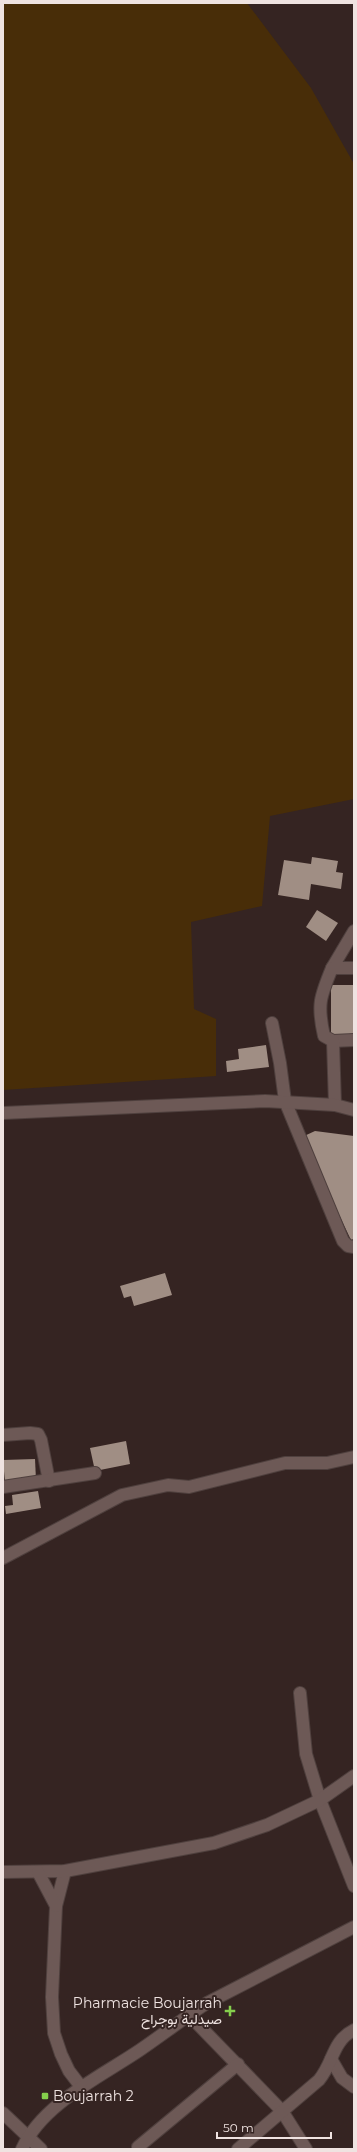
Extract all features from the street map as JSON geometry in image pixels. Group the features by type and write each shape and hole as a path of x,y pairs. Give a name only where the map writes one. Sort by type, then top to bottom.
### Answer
{"street":[{"path":"354,931 332,968 321,995 320,1018 324,1036 333,1040 354,1040"},
{"path":"332,968 354,968"},
{"path":"272,1023 280,1063 285,1101 343,1241 348,1246 354,1247"},
{"path":"333,1040 335,1105"},
{"path":"3,1113 285,1101 335,1105 354,1110"},
{"path":"3,1435 30,1432 38,1434 41,1440 49,1480"},
{"path":"3,1558 122,1495 168,1485 189,1486 285,1463 327,1463 354,1457"},
{"path":"3,1487 95,1473"},
{"path":"300,1693 306,1754 320,1800 354,1886"},
{"path":"3,1872 65,1871 214,1843 267,1825 320,1800 354,1776"},
{"path":"65,1871 56,1906 52,1997 54,2033 63,2060 82,2088"},
{"path":"38,1872 56,1906"},
{"path":"22,2149 28,2135 41,2119 82,2088 189,2015 207,2003 354,1927"},
{"path":"189,2015 282,2111 306,2149"},
{"path":"238,2149 319,2080 341,2038 354,2030"},
{"path":"331,2059 342,2078 354,2087"},
{"path":"138,2147 238,2064"},
{"path":"3,2113 28,2135 40,2149"}],"shaded area":[{"path":"3,3 247,3 311,88 354,164 354,799 270,816 262,906 191,922 194,1009 216,1019 216,1076 3,1090"}],"building":[{"path":"312,857 338,861 336,872 343,873 341,889 311,884 309,900 278,895 284,860 311,864"},
{"path":"317,910 338,923 326,941 306,927"},
{"path":"331,985 354,985 354,1034 331,1034"},
{"path":"266,1045 269,1067 227,1072 226,1061 239,1059 238,1049"},
{"path":"315,1131 354,1136 354,1239 351,1240 302,1137"},
{"path":"165,1273 172,1295 134,1306 131,1296 124,1298 120,1286"},
{"path":"126,1441 130,1464 95,1471 90,1448"},
{"path":"35,1459 36,1480 5,1482 3,1460"},
{"path":"38,1491 41,1508 6,1514 5,1506 13,1505 12,1495"}],"place":[{"name":"Pharmacie Boujarrah صيدلية بوجراح","path":"230,2011"},
{"name":"Boujarrah 2","path":"45,2096"}]}
